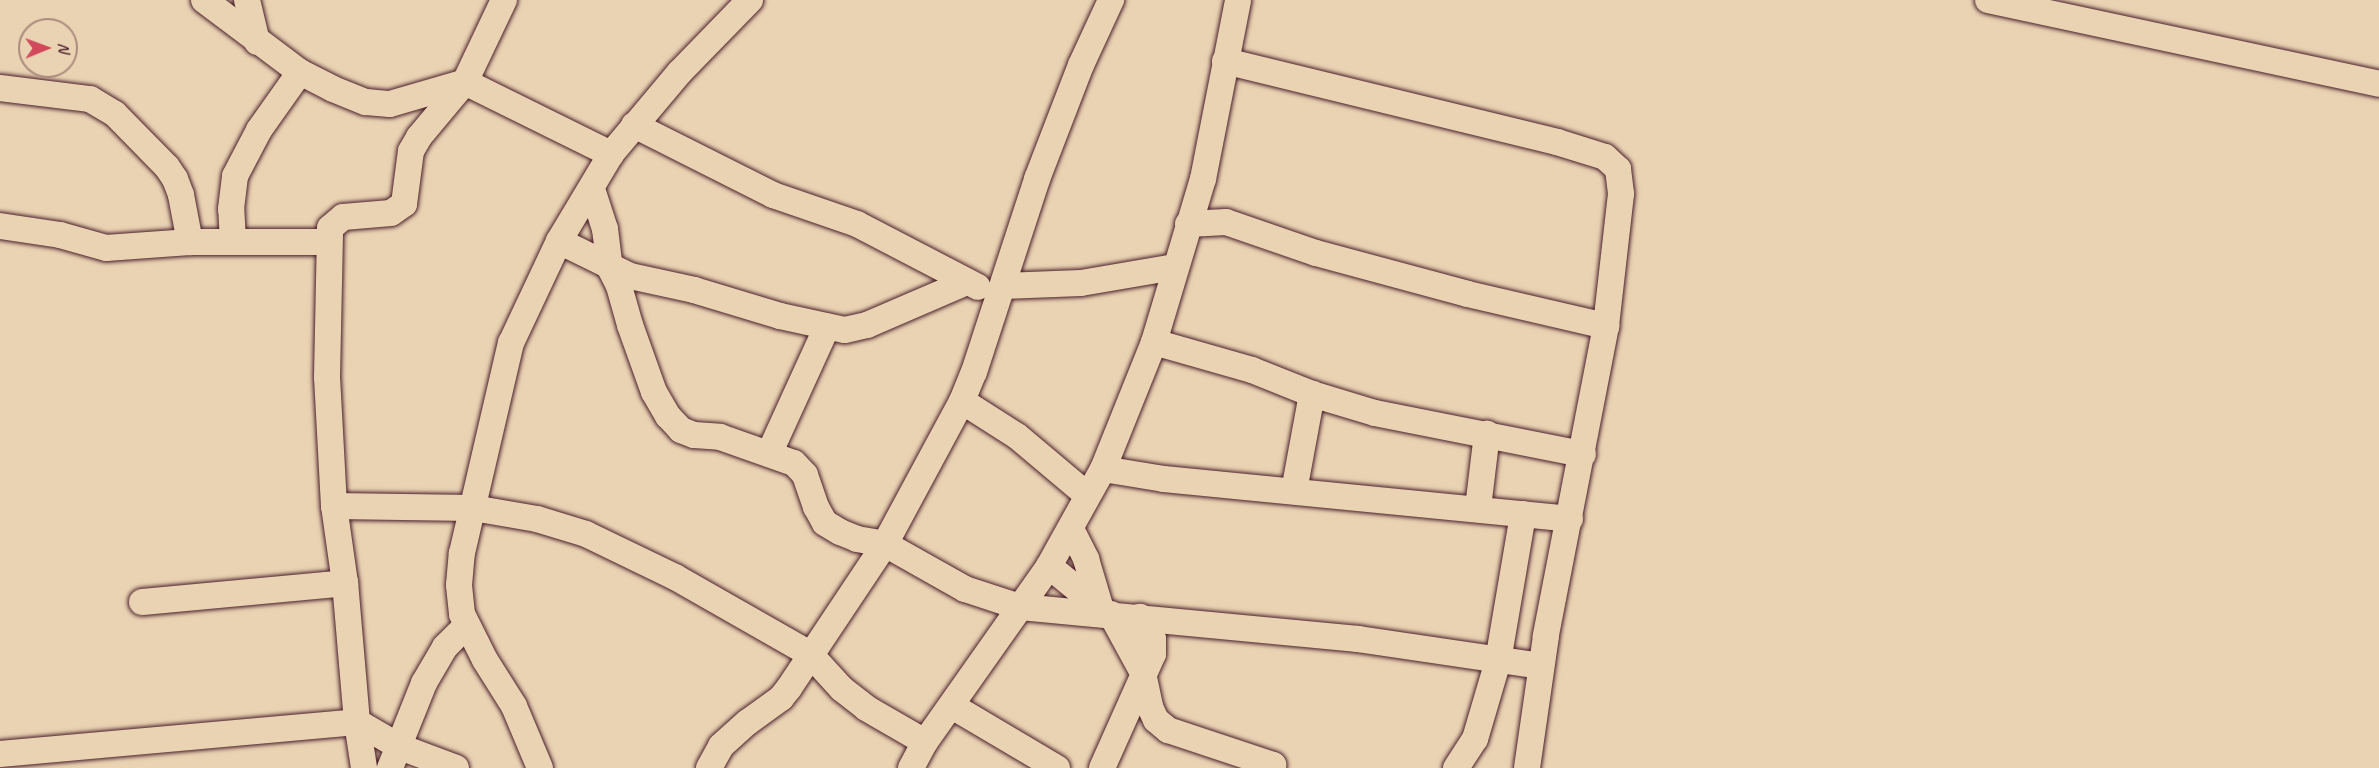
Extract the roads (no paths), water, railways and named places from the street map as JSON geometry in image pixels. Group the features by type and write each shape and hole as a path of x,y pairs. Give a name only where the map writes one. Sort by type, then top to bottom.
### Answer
{"street":[{"path":"204,0 300,72 333,89 382,105 465,82 611,153"},
{"path":"247,0 257,42"},
{"path":"364,768 357,722 345,583 334,506 327,377 330,228 343,217 391,213 404,204 411,151 419,137 465,82 504,0"},
{"path":"540,768 514,706 462,614 459,585 462,553 491,418 511,343 559,240 592,189 611,153 679,74 750,0"},
{"path":"709,768 721,746 781,698 885,544 962,401 974,372 1036,179 1081,65 1111,0"},
{"path":"911,768 925,742 1049,566 1102,470 1154,342 1203,179 1238,0"},
{"path":"1988,0 2379,84"},
{"path":"1225,61 1594,152 1613,161 1621,175 1621,194 1606,326 1541,666 1527,768"},
{"path":"232,242 231,209 235,176 260,130 300,72"},
{"path":"0,88 90,99 115,114 167,167 175,179 181,195 190,242"},
{"path":"634,125 773,195 857,224 967,282"},
{"path":"1203,179 1226,222"},
{"path":"592,189 605,229 610,268 654,392 668,416 681,429 694,435 720,437 794,463 805,475 816,507 825,523 857,539 885,544 965,589 1020,608 1106,611 1140,617 1358,639 1541,666"},
{"path":"1188,224 1226,222 1316,253 1606,326"},
{"path":"0,226 60,235 106,248 190,242 329,242"},
{"path":"559,240 610,268 646,281 694,290 827,327 855,329 967,282 1032,285 1121,279 1175,267"},
{"path":"769,454 827,327"},
{"path":"1154,342 1252,370 1312,394 1375,413 1583,454"},
{"path":"1294,491 1312,394"},
{"path":"962,401 1017,436 1088,495"},
{"path":"1478,508 1487,434"},
{"path":"1102,470 1164,479 1478,508 1570,519"},
{"path":"334,506 472,508 537,519 610,544 810,654 842,689 860,704 925,742"},
{"path":"1456,768 1475,739 1498,661 1523,513"},
{"path":"1071,529 1086,559 1106,611 1143,673 1150,707 1156,720 1168,730 1278,767"},
{"path":"1049,566 1106,611"},
{"path":"142,602 345,583"},
{"path":"1102,768 1153,654 1154,645 1140,617"},
{"path":"395,757 424,683 445,646 467,625"},
{"path":"952,706 1023,760 1057,768"},
{"path":"0,754 357,722 395,757 456,768"}]}
